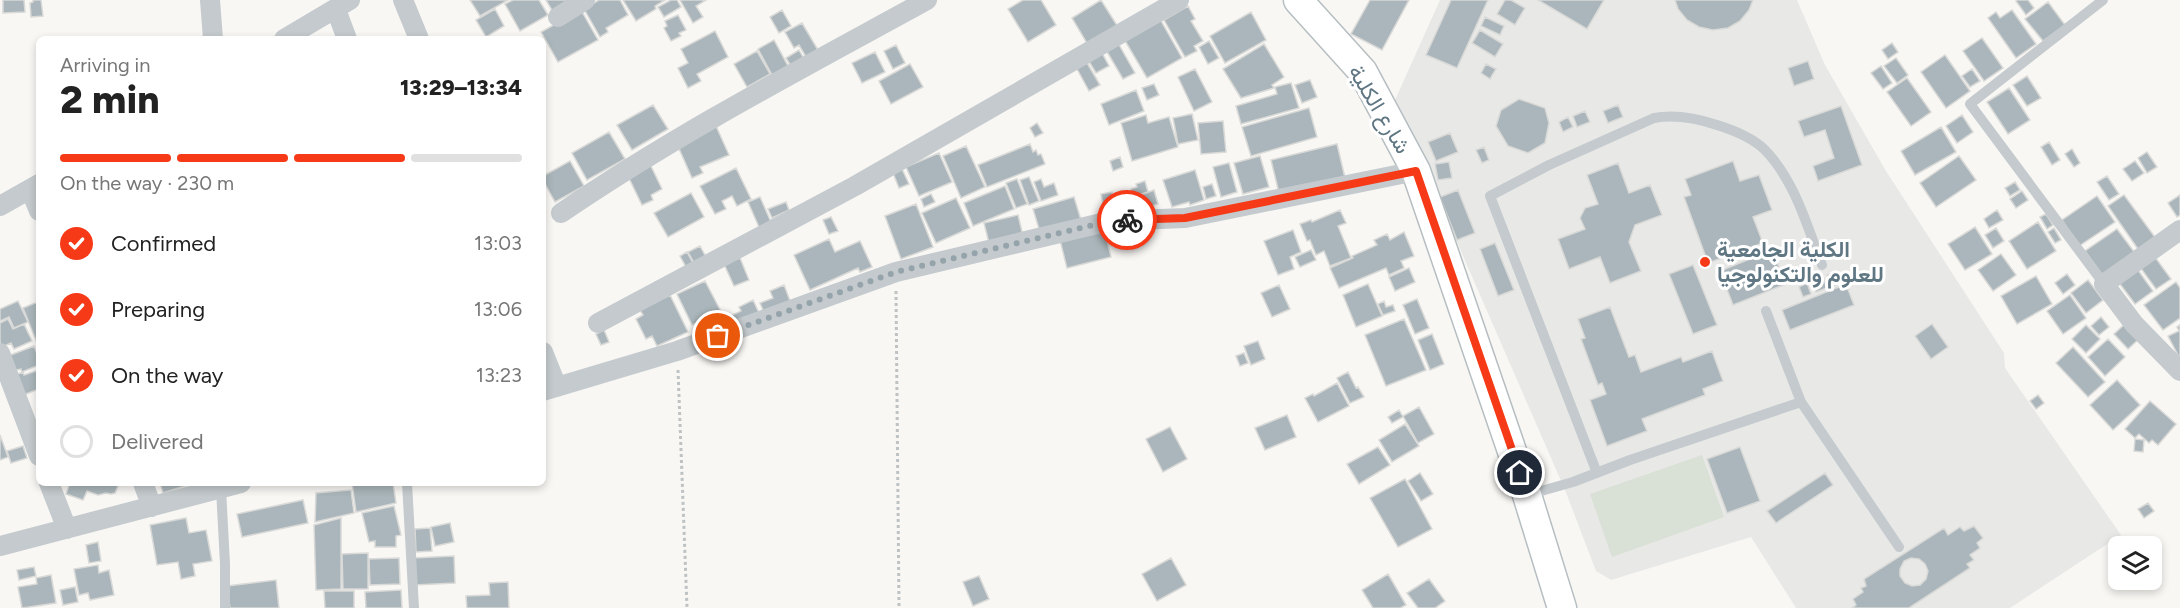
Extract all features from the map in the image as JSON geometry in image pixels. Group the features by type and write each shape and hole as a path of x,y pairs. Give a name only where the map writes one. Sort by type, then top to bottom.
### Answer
{"street":[{"path":"210,0 213,36"},
{"path":"289,36 350,0"},
{"path":"403,0 418,36"},
{"path":"558,17 585,0"},
{"path":"561,213 631,166 728,109 927,0"},
{"path":"598,323 855,186 1179,0"},
{"name":"شارع الكلية","path":"1298,0 1363,72 1416,171 1527,495 1562,608"},
{"path":"333,10 338,15 346,36"},
{"path":"546,368 550,389 677,351 896,272 1110,221 1185,218 1416,171"},
{"path":"0,206 35,186"},
{"path":"2180,230 2104,284 2134,324 2180,371"},
{"path":"0,353 36,448"},
{"path":"50,486 67,529"},
{"path":"144,486 152,507"},
{"path":"0,546 231,486"}],"lane":[{"path":"2103,0 1970,104 2104,284"},
{"path":"1597,474 1490,196 1549,165 1654,118 1670,115 1699,119 1736,131 1764,149 1785,176 1822,265"},
{"path":"1766,311 1802,402 1899,547"},
{"path":"1527,495 1597,474 1630,460 1802,402"},
{"path":"407,486 414,608"},
{"path":"221,489 225,608"}],"path":[{"path":"896,272 899,608"},
{"path":"677,351 687,608"}],"shaded area":[{"name":"الكلية الجامعية للعلوم والتكنولوجيا","path":"1440,0 1797,0 1825,65 1886,171 2004,353 2005,368 2121,535 2108,536 2108,544 2010,608 1796,608 1751,537 1611,580 1596,571 1565,490 1395,100"},
{"path":"1702,455 1724,517 1612,557 1590,494"}],"building":[{"path":"3,0 24,0 25,12 3,13"},
{"path":"33,0 41,0 43,16 31,17 30,3"},
{"path":"470,0 508,0 480,16"},
{"path":"513,0 539,0 548,15 520,31 505,4"},
{"path":"546,0 574,0 553,12"},
{"path":"599,0 620,0 628,15 606,28 608,32 600,37 584,9"},
{"path":"623,0 665,0 655,6 656,9 636,21"},
{"path":"671,0 677,0 681,7 664,17 658,7"},
{"path":"680,0 706,0 696,6 703,17 693,23"},
{"path":"1023,0 1041,0 1056,25 1028,42 1008,9"},
{"path":"1101,0 1118,27 1088,45 1072,18"},
{"path":"1370,0 1409,0 1382,50 1351,34"},
{"path":"1451,0 1488,0 1457,68 1426,55"},
{"path":"1505,0 1511,0 1525,8 1515,25 1497,14"},
{"path":"1538,0 1604,0 1587,29"},
{"path":"1675,0 1753,0 1749,10 1740,21 1728,28 1713,30 1699,27 1687,20 1678,9"},
{"path":"2017,0 2028,0 2034,8 2026,15"},
{"path":"2048,2 2065,25 2043,41 2025,19"},
{"path":"1188,6 1195,19 1191,21 1203,41 1194,46 1197,51 1185,57 1164,20"},
{"path":"495,9 504,26 485,36 476,20"},
{"path":"581,10 598,40 558,62 546,41 546,36 541,32"},
{"path":"782,10 791,26 779,33 770,17"},
{"path":"2012,10 2036,44 2016,58 1988,18 1996,12 2000,18"},
{"path":"1251,12 1266,40 1225,63 1210,36"},
{"path":"678,15 686,30 679,33 681,36 671,41 664,28 667,26 665,21"},
{"path":"1485,17 1504,26 1500,35 1481,26"},
{"path":"1160,19 1182,58 1147,78 1124,39"},
{"path":"802,23 818,50 806,57 799,45 794,48 785,32"},
{"path":"1480,30 1503,44 1495,57 1472,43"},
{"path":"715,31 728,57 697,74 701,81 688,88 678,68 688,63 681,49"},
{"path":"1982,38 2003,68 1984,81 1963,51"},
{"path":"774,40 788,66 772,75 758,49"},
{"path":"1209,41 1219,58 1208,64 1199,47"},
{"path":"1118,43 1135,73 1123,79 1106,50"},
{"path":"1892,43 1898,52 1888,59 1882,50"},
{"path":"1264,44 1284,77 1272,85 1274,88 1241,98 1223,69"},
{"path":"896,45 905,63 893,69 884,51"},
{"path":"799,50 804,59 791,66 786,58"},
{"path":"757,51 770,74 747,87 734,64"},
{"path":"875,52 885,72 862,83 852,63"},
{"path":"1102,53 1109,66 1096,73 1088,60"},
{"path":"1945,55 1970,91 1946,108 1921,72"},
{"path":"1896,58 1908,75 1897,83 1884,66"},
{"path":"1086,61 1100,85 1089,91 1076,67"},
{"path":"1808,61 1814,79 1794,86 1788,68"},
{"path":"910,64 923,87 891,104 879,81"},
{"path":"1486,64 1496,69 1490,79 1481,73"},
{"path":"1881,66 1892,83 1883,89 1871,73"},
{"path":"1195,69 1212,102 1194,111 1178,77"},
{"path":"1972,69 1980,81 1970,87 1962,76"},
{"path":"2027,76 2041,98 2027,106 2013,85"},
{"path":"1907,78 1931,112 1911,126 1887,92"},
{"path":"1310,80 1317,97 1302,103 1295,85"},
{"path":"1291,83 1299,108 1241,124 1236,106 1277,94 1275,87"},
{"path":"1154,84 1159,95 1147,100 1142,88"},
{"path":"2009,88 2030,120 2008,134 1987,102"},
{"path":"1136,90 1144,111 1109,125 1101,104"},
{"path":"1519,99 1545,108 1549,123 1545,143 1528,153 1508,146 1496,126 1501,110"},
{"path":"653,105 668,129 632,150 617,125"},
{"path":"1618,105 1623,117 1608,123 1603,111"},
{"path":"1841,106 1862,165 1818,181 1813,166 1834,158 1825,130 1804,137 1798,121"},
{"path":"1309,108 1317,137 1251,156 1242,127"},
{"path":"1585,111 1590,122 1577,127 1573,116"},
{"path":"1192,114 1198,140 1178,144 1173,118"},
{"path":"1146,115 1148,123 1169,117 1178,147 1132,161 1121,123"},
{"path":"1962,115 1973,132 1957,143 1946,126"},
{"path":"1568,117 1573,127 1563,132 1559,122"},
{"path":"1223,121 1226,152 1201,154 1198,123"},
{"path":"1037,123 1043,133 1035,137 1030,128"},
{"path":"716,126 729,155 700,167 703,173 692,178 677,144"},
{"path":"1941,127 1956,152 1915,175 1901,151"},
{"path":"609,132 625,159 587,180 572,153"},
{"path":"1450,133 1458,152 1436,161 1428,142"},
{"path":"2049,142 2060,160 2052,165 2041,147"},
{"path":"1030,144 1033,152 1036,150 1038,155 1041,154 1045,164 987,187 978,165"},
{"path":"1337,144 1345,178 1279,193 1271,160"},
{"path":"966,146 985,187 961,198 943,156"},
{"path":"1484,147 1489,160 1482,163 1476,150"},
{"path":"2072,149 2080,163 2074,167 2065,154"},
{"path":"2147,152 2157,167 2147,173 2138,158"},
{"path":"939,153 952,182 919,196 906,167"},
{"path":"1260,156 1269,187 1243,194 1234,163"},
{"path":"1959,156 1976,180 1936,207 1920,183"},
{"path":"1120,157 1123,167 1113,171 1110,161"},
{"path":"570,161 584,186 555,202 546,186 546,174"},
{"path":"1733,161 1740,181 1759,175 1772,210 1753,217 1763,243 1708,263 1684,197 1691,195 1685,179"},
{"path":"2135,161 2144,173 2132,181 2123,169"},
{"path":"649,162 662,189 651,195 653,200 642,205 626,172"},
{"path":"1449,162 1452,178 1438,180 1435,164"},
{"path":"1229,163 1237,192 1221,197 1213,167"},
{"path":"1618,163 1629,193 1650,185 1662,215 1635,225 1629,242 1641,271 1610,283 1600,257 1569,269 1558,239 1585,229 1580,218 1585,208 1598,204 1587,175"},
{"path":"736,168 751,199 737,206 732,196 722,201 726,209 715,214 700,186"},
{"path":"902,169 909,184 899,188 893,173"},
{"path":"1195,170 1204,200 1190,205 1189,202 1172,207 1163,180"},
{"path":"2107,176 2119,194 2109,200 2097,182"},
{"path":"1029,177 1039,201 1029,205 1020,180"},
{"path":"1017,179 1027,204 1016,208 1006,183"},
{"path":"1041,179 1044,187 1054,183 1058,195 1041,201 1034,182"},
{"path":"1145,181 1148,192 1133,196 1131,189 1137,187 1136,184"},
{"path":"2015,182 2020,190 2010,196 2005,188"},
{"path":"1212,184 1216,196 1206,199 1203,187"},
{"path":"1005,186 1014,209 973,226 964,203"},
{"path":"1154,190 1158,204 1145,208 1141,195"},
{"path":"1458,190 1475,233 1457,240 1440,197"},
{"path":"2022,191 2028,200 2016,208 2010,199"},
{"path":"1112,192 1115,207 1104,209 1101,194"},
{"path":"691,193 704,217 668,237 654,213"},
{"path":"931,194 935,202 924,207 921,199"},
{"path":"2124,195 2157,240 2140,252 2108,206"},
{"path":"2180,195 2180,215 2177,217 2168,203"},
{"path":"2097,196 2115,222 2079,246 2062,220"},
{"path":"760,197 771,222 759,227 748,202"},
{"path":"1074,197 1081,220 1040,232 1033,209"},
{"path":"956,198 970,228 936,243 922,213"},
{"path":"786,202 789,210 772,218 768,209"},
{"path":"916,204 933,247 901,259 885,216"},
{"path":"1340,210 1346,223 1338,226 1351,258 1330,266 1324,251 1316,255 1300,224 1311,220 1312,222"},
{"path":"1997,210 2003,220 1989,228 1984,219"},
{"path":"2046,214 2053,225 2047,229 2040,217"},
{"path":"1018,215 1023,236 989,243 984,223"},
{"path":"831,217 838,231 829,234 823,220"},
{"path":"2038,222 2056,251 2027,269 2009,241"},
{"path":"1975,227 1992,254 1965,270 1948,244"},
{"path":"1104,228 1111,257 1067,268 1060,240"},
{"path":"1996,228 2004,241 1993,248 1985,235"},
{"path":"2054,228 2061,240 2055,243 2048,232"},
{"path":"2117,229 2135,253 2103,276 2085,251"},
{"path":"1293,230 1301,252 1290,257 1294,269 1278,275 1264,241"},
{"path":"1404,232 1414,256 1401,261 1404,268 1389,275 1386,268 1339,288 1330,268 1377,245 1374,240 1387,234 1390,240"},
{"path":"829,239 835,252 860,241 872,267 860,272 858,268 810,290 794,255"},
{"path":"1495,243 1514,290 1498,296 1480,249"},
{"path":"700,246 706,257 694,263 688,252"},
{"path":"1311,250 1316,260 1300,267 1295,257"},
{"path":"1772,250 1786,284 1733,305 1720,271"},
{"path":"687,252 693,263 686,267 680,256"},
{"path":"2152,253 2171,279 2156,289 2137,263"},
{"path":"2001,254 2016,275 1993,291 1978,270"},
{"path":"740,258 749,280 734,286 724,264"},
{"path":"1693,265 1717,325 1693,334 1669,274"},
{"path":"2135,266 2153,291 2135,304 2117,280"},
{"path":"1409,268 1415,282 1395,291 1389,277"},
{"path":"1838,271 1842,283 1832,286 1827,275"},
{"path":"2067,274 2075,285 2063,294 2055,283"},
{"path":"2036,276 2052,304 2017,324 2001,296"},
{"path":"1823,277 1827,288 1816,292 1812,281"},
{"path":"2088,280 2103,300 2086,313 2071,293"},
{"path":"705,281 726,321 711,329 706,319 692,325 677,294"},
{"path":"2176,282 2180,288 2180,318 2163,330 2144,305"},
{"path":"1807,283 1811,294 1803,297 1799,287"},
{"path":"1368,284 1382,316 1356,327 1343,295"},
{"path":"1846,284 1854,305 1790,330 1782,310"},
{"path":"784,285 792,306 766,317 760,303 773,298 770,291"},
{"path":"1279,285 1290,309 1272,317 1261,293"},
{"path":"670,295 688,332 657,346 652,336 646,339 636,319 643,315 640,310"},
{"path":"2070,295 2086,318 2063,334 2047,311"},
{"path":"1417,299 1429,328 1415,334 1403,305"},
{"path":"753,300 760,315 733,327 728,317 741,311 739,307"},
{"path":"18,301 28,322 14,328 9,317 0,321 0,309"},
{"path":"1384,301 1386,307 1393,305 1395,311 1383,315 1378,304"},
{"path":"36,303 36,340 23,308"},
{"path":"1610,307 1629,357 1635,355 1641,372 1681,357 1683,362 1712,351 1723,381 1703,389 1705,395 1642,419 1647,431 1607,446 1590,400 1606,394 1602,383 1598,385 1581,339 1585,338 1578,319"},
{"path":"2101,317 2109,327 2099,335 2091,326"},
{"path":"8,319 13,329 24,324 32,341 14,349 11,343 2,347 0,323"},
{"path":"1404,319 1426,370 1386,386 1365,335"},
{"path":"2127,322 2141,337 2128,349 2114,334"},
{"path":"1932,324 1948,347 1931,359 1915,336"},
{"path":"2086,325 2100,339 2086,353 2072,339"},
{"path":"2180,325 2179,357 2168,336 2179,331 2177,327"},
{"path":"604,330 609,342 601,345 596,334"},
{"path":"1432,334 1444,364 1430,370 1418,340"},
{"path":"2108,339 2125,357 2105,376 2088,357"},
{"path":"1258,341 1265,359 1251,365 1244,346"},
{"path":"34,346 36,366 22,372 21,369 16,370 8,356"},
{"path":"2073,347 2105,382 2088,397 2056,363"},
{"path":"1244,353 1248,363 1240,366 1236,356"},
{"path":"36,371 36,390 21,396 13,376 23,372 24,375"},
{"path":"1348,372 1356,388 1358,387 1364,397 1350,403 1337,378"},
{"path":"2117,380 2140,405 2113,430 2090,405"},
{"path":"1337,383 1349,406 1318,422 1305,398 1313,394 1314,396"},
{"path":"2038,395 2044,403 2036,409 2030,401"},
{"path":"2150,401 2176,424 2158,445 2152,440 2149,443 2139,434 2135,438 2125,429"},
{"path":"1419,407 1434,434 1418,443 1403,416"},
{"path":"1399,410 1403,417 1392,423 1388,417"},
{"path":"1287,415 1296,437 1265,450 1255,428"},
{"path":"1405,424 1419,446 1392,462 1379,440"},
{"path":"1170,427 1187,459 1163,472 1146,439"},
{"path":"0,435 8,457 0,460"},
{"path":"2135,439 2144,440 2143,452 2134,451"},
{"path":"23,446 27,458 11,463 7,451"},
{"path":"1378,447 1390,465 1359,484 1347,464"},
{"path":"1740,447 1760,501 1727,513 1707,459"},
{"path":"1420,473 1433,494 1421,501 1408,481"},
{"path":"1825,473 1833,485 1776,523 1767,511"},
{"path":"1405,479 1432,529 1398,547 1370,498"},
{"path":"69,486 118,486 115,493 111,494 98,495 87,491 83,500 66,494"},
{"path":"161,486 185,486 163,493"},
{"path":"352,486 393,486 396,503 356,512"},
{"path":"351,490 354,513 315,522 316,493"},
{"path":"303,500 308,523 242,537 237,514"},
{"path":"2148,503 2154,511 2144,518 2138,509"},
{"path":"394,506 401,535 396,536 396,547 375,547 375,541 369,542 362,513"},
{"path":"186,518 189,533 206,530 212,561 193,564 195,576 181,579 178,562 157,565 150,525"},
{"path":"341,518 341,589 316,590 314,525"},
{"path":"450,523 454,542 435,546 431,527"},
{"path":"1974,526 1983,538 1977,543 1980,548 1970,555 1974,560 1967,564 1970,568 1909,608 1852,608 1856,605 1853,599 1863,592 1861,588 1866,586 1864,579 1944,528 1948,535 1960,527 1964,531","holes":["1911,558 1919,559 1928,571 1926,579 1920,585 1912,586 1905,583 1900,576 1900,569 1904,561"]},
{"path":"430,528 432,551 416,552 415,529"},
{"path":"98,542 101,561 89,563 86,545"},
{"path":"368,553 368,589 343,589 342,554"},
{"path":"454,556 455,583 414,585 413,558"},
{"path":"399,558 400,584 370,585 369,559"},
{"path":"1171,558 1186,585 1157,601 1142,574"},
{"path":"98,565 99,573 109,570 114,595 90,600 88,593 79,595 74,569"},
{"path":"34,567 36,576 19,580 17,570"},
{"path":"1388,574 1406,605 1400,608 1373,608 1362,590"},
{"path":"51,575 56,603 22,608 18,587 37,584 36,578"},
{"path":"979,576 989,599 973,606 963,582"},
{"path":"1429,579 1445,601 1435,608 1418,608 1407,593"},
{"path":"276,580 279,608 230,608 227,586"},
{"path":"508,582 509,608 467,608 466,596 490,595 489,583"},
{"path":"75,587 78,602 63,605 60,590"},
{"path":"401,590 402,608 366,608 365,592"},
{"path":"324,591 354,591 354,608 325,608"}],"way so far":[{"path":"718,336 896,272 1110,221 1127,220"}],"place":[{"name":"الكلية الجامعية للعلوم والتكنولوجيا","path":"1705,262"}],"route":[{"path":"1127,220 1185,218 1416,171 1520,473"}]}
